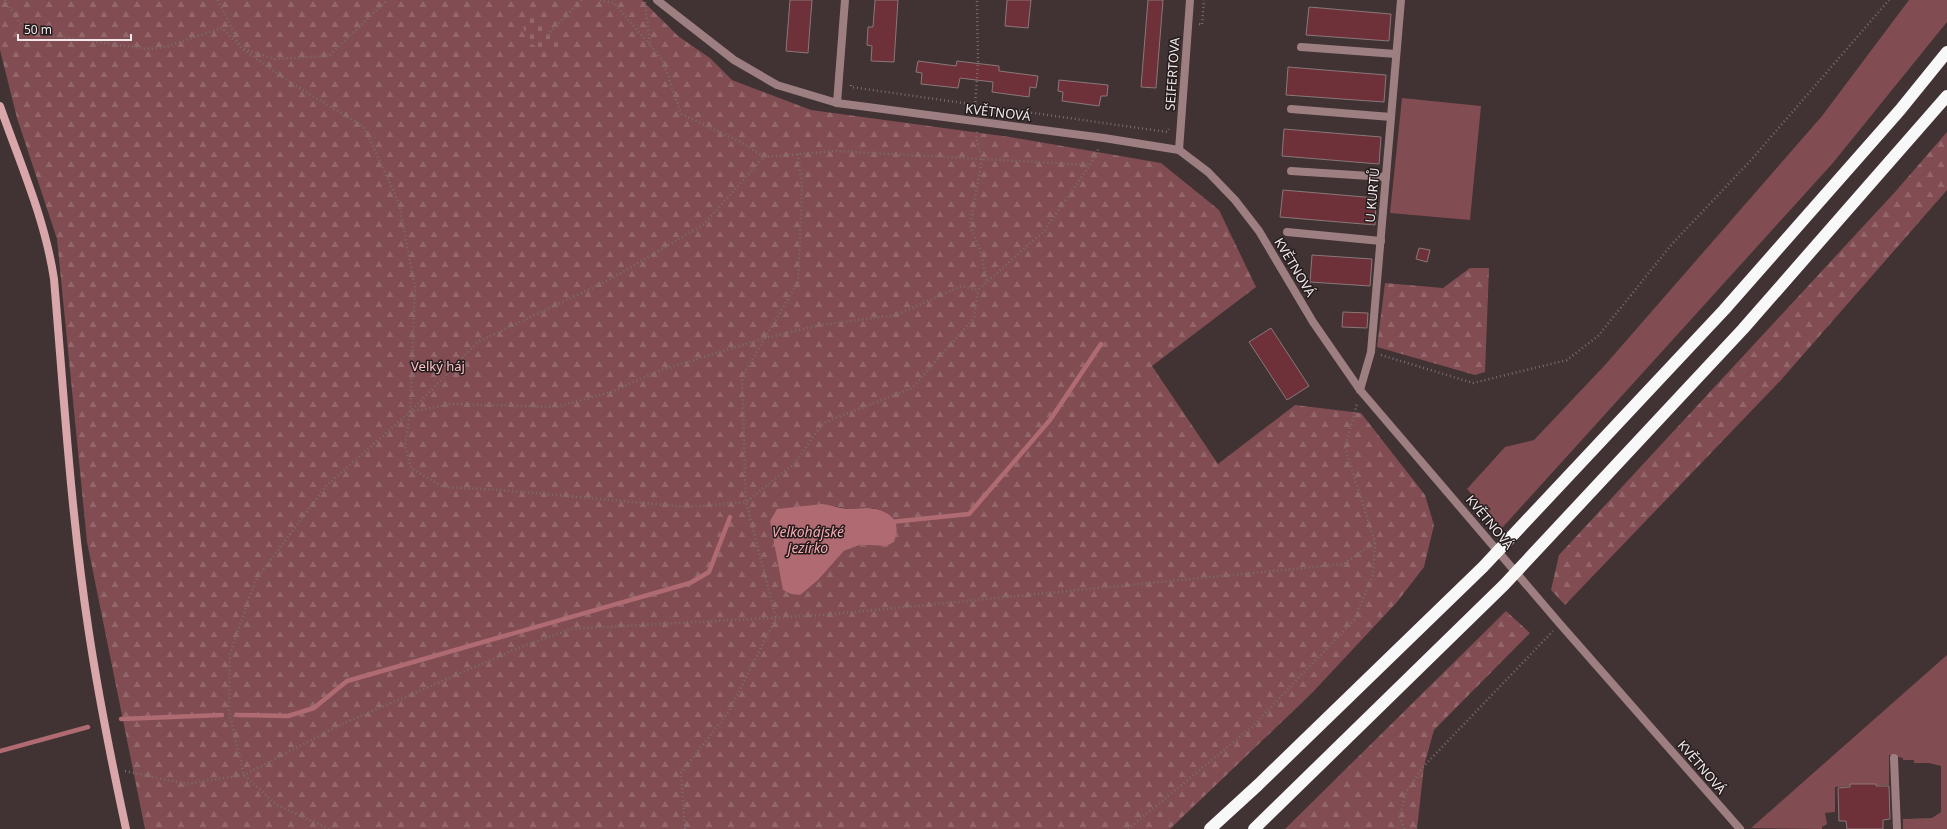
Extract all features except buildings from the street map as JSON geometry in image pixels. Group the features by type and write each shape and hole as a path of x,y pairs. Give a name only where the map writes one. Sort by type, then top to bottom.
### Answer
{"highway":[{"path":"1210,829 1258,785 1483,567 1724,310 1895,116 1947,52"},
{"path":"1254,829 1504,585 1743,329 1947,96"}],"main road":[{"path":"0,106 44,228 50,252 54,279 80,564 90,640 113,768 126,829"}],"street":[{"name":"KVĚTNOVÁ","path":"657,0 667,4 734,60 777,84 837,103 1104,138 1179,150 1208,172 1235,200 1259,231 1314,322 1360,390 1558,621 1740,829"},
{"path":"837,103 845,0"},
{"name":"SEIFERTOVA","path":"1179,150 1190,0"},
{"name":"U KURTŮ","path":"1360,390 1370,352 1381,241 1401,0"},
{"path":"1301,47 1396,54"},
{"path":"1292,109 1391,117"},
{"path":"1291,171 1386,177"},
{"path":"1287,232 1381,241"},
{"path":"1894,758 1897,829"}],"path":[{"path":"5,0 20,23 32,33 149,49 168,46 222,28 241,48 288,81 364,127 399,203 415,288 410,412 405,445 411,468 443,486 688,507 746,502 795,463 823,423 912,388 974,318 978,290 1044,231 1090,165 1104,138 1105,124"},
{"path":"218,0 241,48 275,59 329,56 387,0"},
{"path":"550,32 582,0"},
{"path":"600,0 614,3 663,61 681,114 741,142 764,157 836,151 1090,165"},
{"path":"644,0 650,45"},
{"path":"975,106 978,64 977,0"},
{"path":"1370,352 1473,383 1567,360 1598,336 1672,244 1751,160 1889,0"},
{"path":"849,81 851,87 975,106 1167,132 1170,127"},
{"path":"979,122 976,138 982,159 970,226 980,250 987,281"},
{"path":"685,829 681,773 730,711 776,618 746,502 742,377 798,282 802,187 798,154"},
{"path":"328,829 277,806 244,775 229,712 230,654 255,581 326,486 410,412 478,342 611,279 704,224 764,157"},
{"path":"410,412 452,404 557,407 611,392 661,370 765,338 820,325 896,315 962,286 978,290"},
{"path":"1128,829 1253,726 1354,620 1372,575 1375,542 1345,448 1360,390"},
{"path":"113,768 186,784 244,775 340,725 521,646 571,629 776,618 1344,564 1375,542"},
{"path":"1404,829 1400,816 1406,792 1424,766 1558,621"}],"green space":[{"name":"Velký háj","path":"0,0 642,0 678,36 710,58 732,80 811,110 1010,137 1161,163 1219,210 1256,287 1152,366 1218,464 1295,405 1361,413 1425,495 1434,525 1424,567 1397,602 1312,693 1170,829 145,829 87,542 57,239 17,118 0,50","holes":["823,504 849,509 874,508 886,546 860,545 844,551 819,579"]},
{"path":"1909,0 1947,0 1947,22 1832,164 1502,528 1467,489 1505,447 1534,440 1605,365 1822,116"},
{"path":"530,8 565,43 555,48 545,49 537,47 530,42 526,36 524,27 525,18"},
{"path":"1402,98 1481,106 1470,220 1390,213"},
{"path":"1947,132 1947,190 1781,380 1565,605 1551,590 1559,555 1895,192"},
{"path":"1470,268 1489,268 1485,372 1475,375 1377,347 1385,283 1443,288"},
{"path":"1506,611 1530,633 1434,730 1424,766 1417,829 1285,829"},
{"path":"1947,655 1947,829 1903,829 1903,819 1932,818 1941,812 1941,766 1929,763 1914,763 1914,760 1903,760 1903,758 1889,755 1889,785 1835,787 1835,812 1825,813 1827,824 1822,827 1822,829 1751,828"}],"water":[{"name":"Velkohájské jezírko","path":"823,504 847,509 872,508 887,513 894,520 896,525 897,530 894,542 886,546 860,545 844,551 819,579 800,595 791,594 783,590 770,521 777,509"}],"waterway":[{"path":"891,522 969,514 1050,420 1101,344"},
{"path":"237,715 288,716 314,708 347,681 690,583 709,572 730,517"},
{"path":"121,719 222,715"},
{"path":"0,751 88,727"}]}
